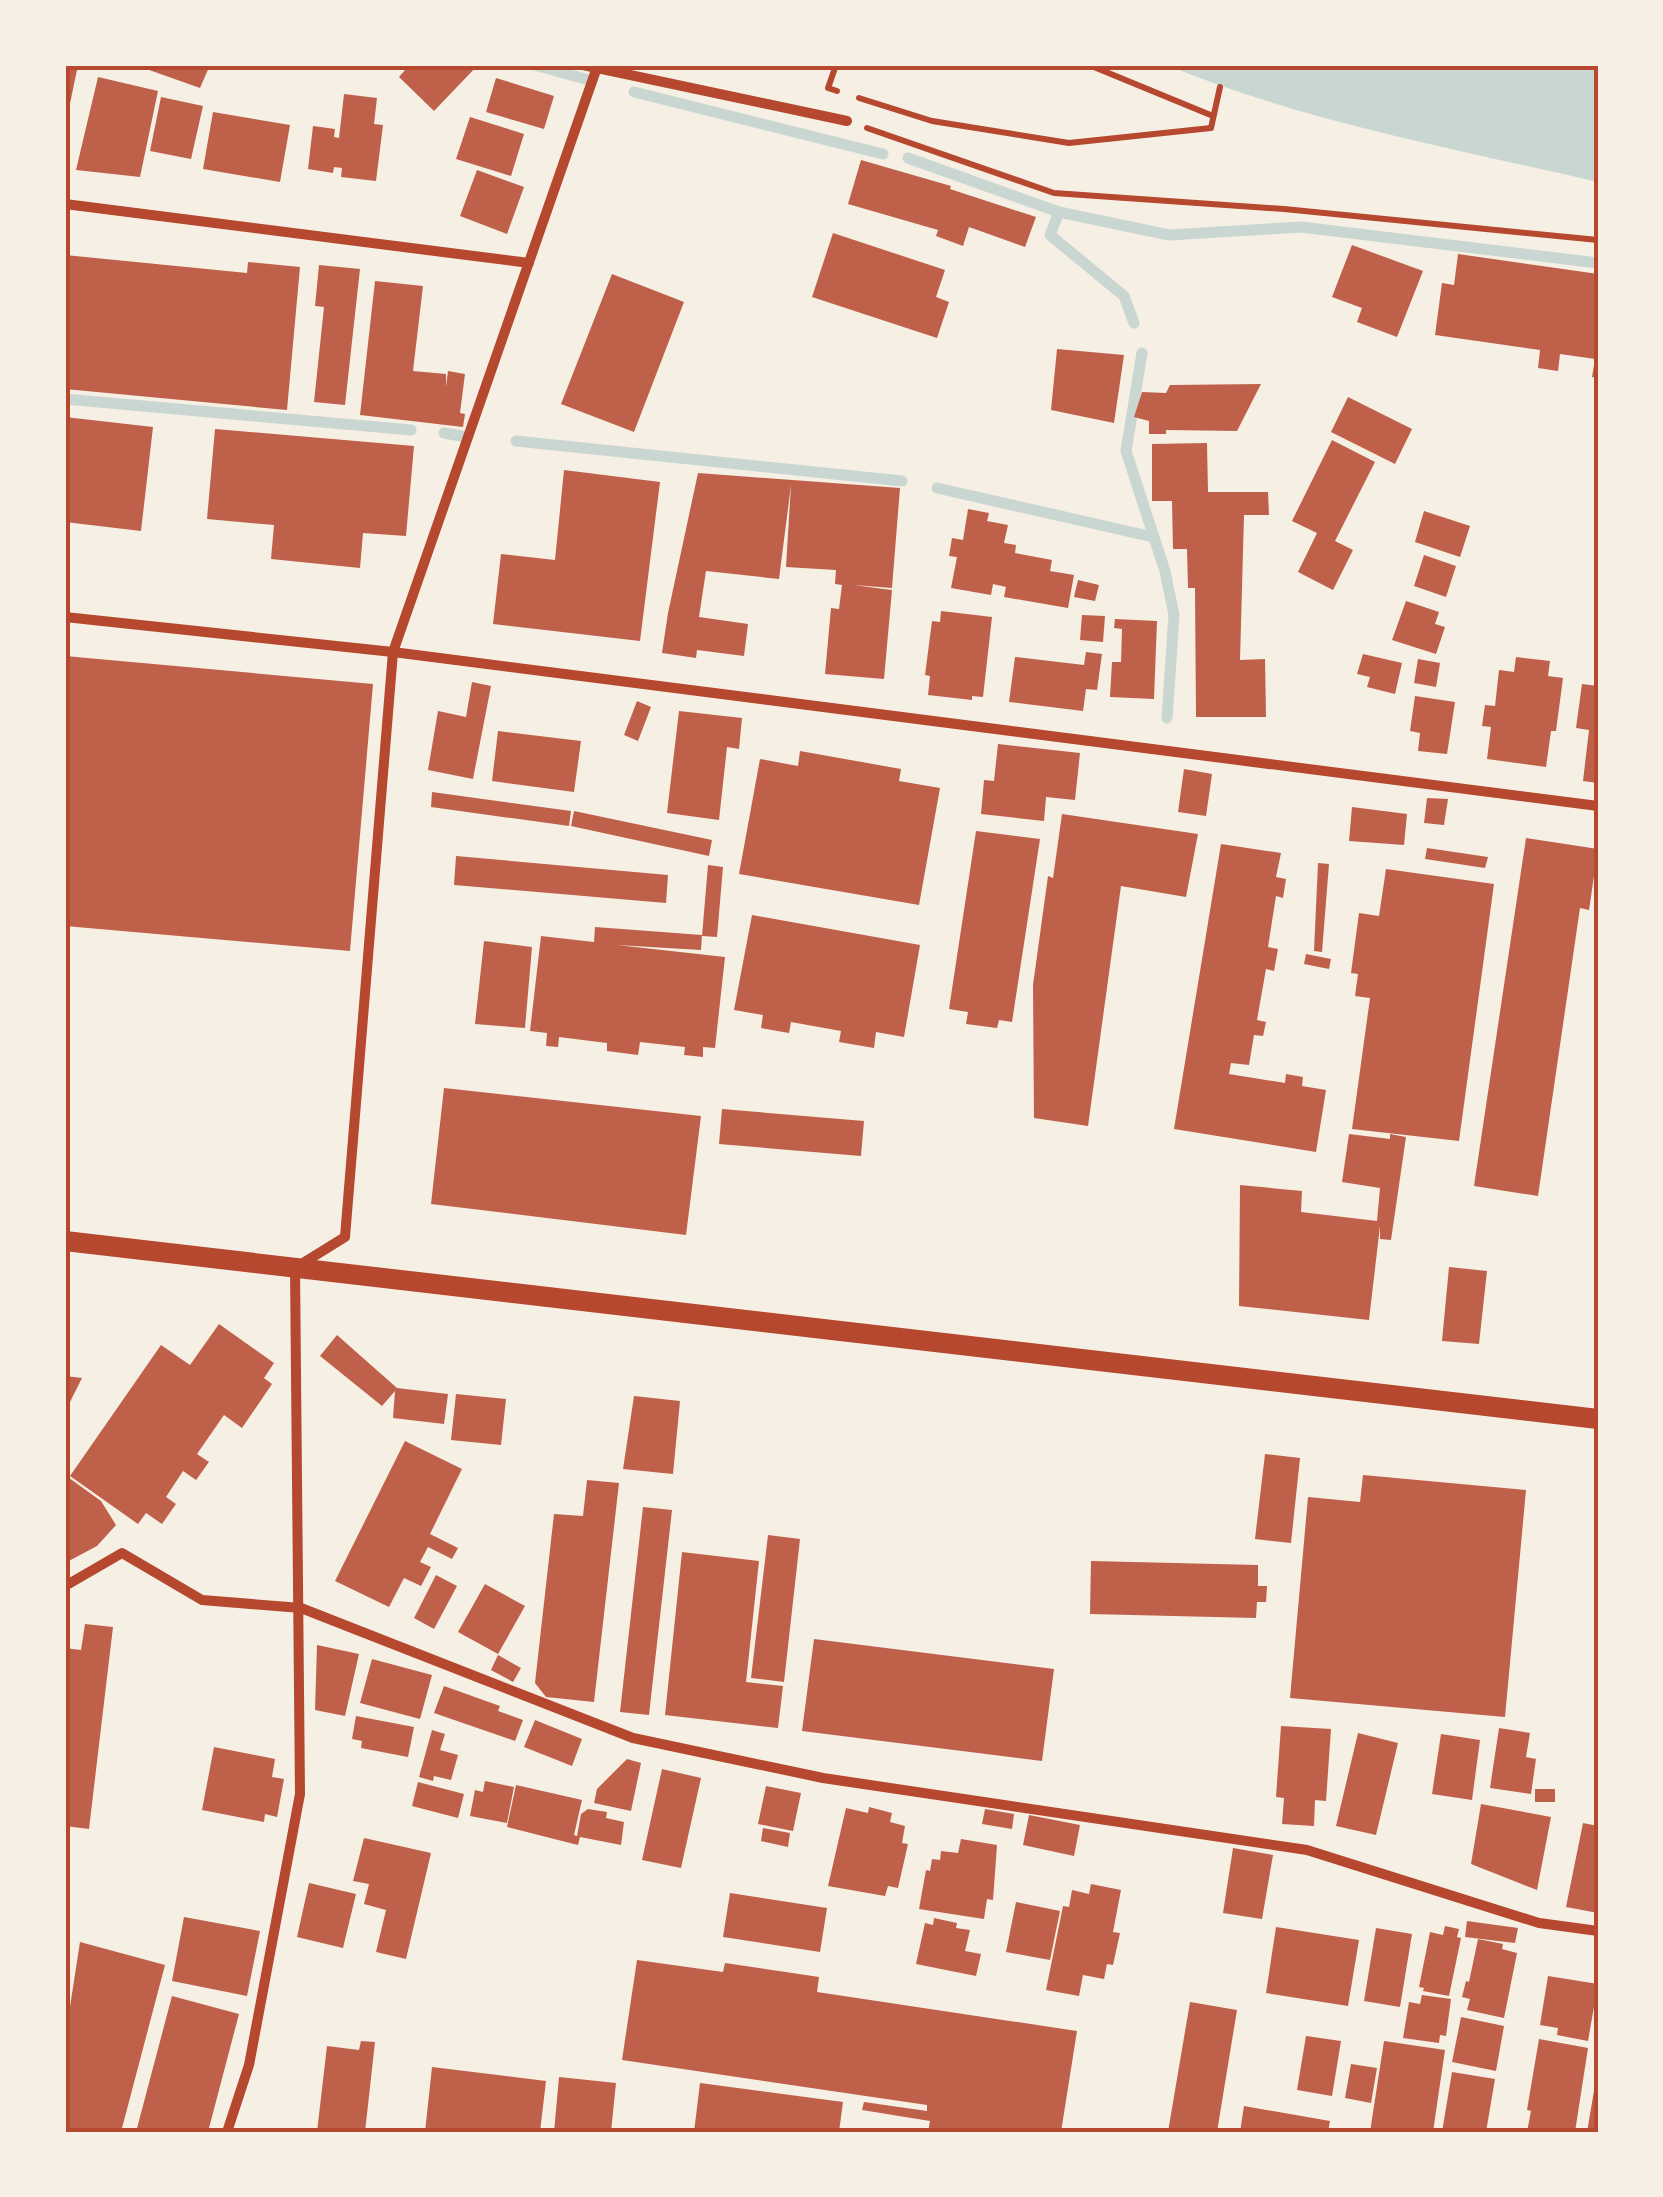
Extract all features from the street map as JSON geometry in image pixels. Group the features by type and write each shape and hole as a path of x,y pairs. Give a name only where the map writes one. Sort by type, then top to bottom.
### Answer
{"main road":[{"path":"65,1241 1598,1419"}],"street":[{"path":"584,65 847,121"},
{"path":"228,2132 250,2065 300,1794 295,1268 345,1238 394,652 596,70"},
{"path":"65,204 528,263"},
{"path":"65,617 394,652 1598,806"},
{"path":"65,1586 122,1553 202,1600 301,1608 634,1738 823,1778 1307,1850 1539,1922 1598,1932"}],"path":[{"path":"836,65 828,88 932,121 1069,143 1211,128 1220,87"},
{"path":"1089,65 1213,116"},
{"path":"847,121 1054,193 1598,240"}],"shaded area":[{"path":"1167,65 1598,65 1598,182 1325,118"}],"building":[{"path":"65,65 78,65 67,118 65,118"},
{"path":"135,65 210,65 200,88"},
{"path":"400,65 478,65 434,111 399,77 405,70"},
{"path":"98,77 158,91 140,177 76,170"},
{"path":"496,78 554,96 544,129 486,112"},
{"path":"344,94 377,98 374,124 383,125 376,181 341,177 342,168 334,167 333,173 308,169 313,126 335,129 334,137 339,138"},
{"path":"161,97 203,106 191,159 150,151"},
{"path":"213,112 290,125 280,182 203,169"},
{"path":"470,117 524,134 511,176 456,159"},
{"path":"861,160 951,186 950,189 1036,217 1025,247 969,227 963,246 936,236 938,230 848,204"},
{"path":"477,170 524,187 507,234 460,216"},
{"path":"833,233 945,270 936,297 949,302 937,338 812,297"},
{"path":"1352,245 1423,271 1397,337 1357,322 1362,308 1332,297"},
{"path":"1458,254 1598,274 1598,378 1592,377 1595,359 1560,354 1558,371 1538,368 1540,350 1435,335 1442,283 1454,285"},
{"path":"65,255 247,273 248,262 300,267 287,410 65,389"},
{"path":"319,265 360,269 345,405 314,402 324,307 315,306"},
{"path":"612,274 684,302 634,432 561,404"},
{"path":"375,281 423,286 413,371 446,374 446,387 448,371 465,374 460,413 465,414 463,427 360,415"},
{"path":"1057,349 1124,355 1114,423 1051,410"},
{"path":"1261,384 1237,431 1166,430 1166,434 1149,434 1149,421 1134,417 1142,392 1166,393 1170,385"},
{"path":"1348,397 1412,429 1395,464 1331,432"},
{"path":"65,417 153,427 141,531 65,522"},
{"path":"215,429 414,446 406,536 363,533 360,568 271,559 274,525 207,519"},
{"path":"1332,440 1375,462 1335,541 1353,550 1333,590 1298,572 1317,533 1292,521"},
{"path":"1207,443 1208,492 1268,492 1269,515 1244,515 1240,660 1265,659 1266,717 1196,717 1195,588 1188,588 1187,549 1173,549 1172,501 1152,501 1152,444"},
{"path":"564,470 660,482 640,641 493,624 501,554 555,560"},
{"path":"698,473 900,488 892,588 853,585 892,590 884,679 825,674 831,608 839,609 842,585 835,584 836,570 786,567 791,485 779,579 706,571 699,617 748,624 744,656 697,650 696,658 662,653"},
{"path":"968,509 989,513 987,521 1008,525 1004,543 1016,545 1015,553 1052,560 1050,571 1074,575 1068,608 1004,597 1006,587 993,584 991,595 951,588 957,557 949,556 952,538 963,540"},
{"path":"1424,511 1470,526 1460,557 1415,542"},
{"path":"1424,555 1456,566 1446,597 1414,586"},
{"path":"1078,580 1099,585 1095,601 1074,597"},
{"path":"1406,601 1439,612 1435,624 1445,627 1436,654 1392,640"},
{"path":"941,611 992,617 983,697 972,696 972,700 928,695 930,676 925,675 932,621 940,622"},
{"path":"1082,615 1105,616 1103,642 1080,640"},
{"path":"1115,619 1157,621 1154,699 1110,697 1112,662 1121,662 1122,629 1114,628"},
{"path":"1086,652 1102,654 1097,690 1086,689 1083,711 1009,702 1015,657 1084,665"},
{"path":"1363,654 1402,663 1395,694 1367,687 1370,677 1357,674"},
{"path":"65,656 373,684 350,951 65,926"},
{"path":"1516,657 1550,661 1548,676 1563,678 1556,731 1551,731 1546,767 1487,759 1491,727 1482,726 1485,705 1495,706 1499,670 1514,672"},
{"path":"1418,659 1440,663 1436,687 1414,683"},
{"path":"472,682 491,686 473,779 428,770 438,711 466,717"},
{"path":"1582,684 1598,686 1598,783 1583,781 1589,730 1576,728"},
{"path":"1415,696 1455,702 1447,754 1418,751 1420,733 1410,731"},
{"path":"637,701 651,707 638,741 624,735"},
{"path":"679,711 742,718 739,749 727,747 719,820 667,813"},
{"path":"498,731 581,741 574,792 492,781"},
{"path":"998,744 1080,753 1075,800 1046,797 1044,821 981,814 984,780 994,781"},
{"path":"800,751 901,769 899,781 940,788 919,905 739,874 760,759 798,766"},
{"path":"1184,769 1212,774 1206,816 1178,812"},
{"path":"432,792 571,811 569,826 431,807"},
{"path":"1427,798 1448,799 1444,825 1424,823"},
{"path":"1352,807 1407,814 1404,845 1349,841"},
{"path":"574,811 712,840 709,856 571,826"},
{"path":"1062,814 1198,834 1186,897 1121,886 1088,1126 1034,1118 1033,985 1048,876 1053,878"},
{"path":"976,831 1040,839 1012,1022 999,1020 997,1028 966,1024 968,1012 949,1009"},
{"path":"1526,838 1598,849 1589,910 1580,908 1538,1196 1474,1186"},
{"path":"1221,844 1281,853 1276,877 1286,879 1283,898 1276,896 1268,947 1278,949 1274,971 1266,969 1257,1020 1266,1022 1263,1036 1254,1035 1249,1065 1231,1063 1229,1074 1285,1083 1286,1074 1303,1077 1302,1086 1326,1090 1316,1152 1174,1129"},
{"path":"1427,848 1488,857 1485,868 1425,859"},
{"path":"456,856 668,875 666,903 454,885"},
{"path":"1318,863 1329,864 1322,952 1314,951"},
{"path":"708,865 723,867 717,937 702,936"},
{"path":"1386,869 1494,884 1459,1141 1352,1129 1370,998 1355,996 1358,974 1351,973 1359,913 1379,916"},
{"path":"752,915 920,945 904,1037 876,1032 874,1048 839,1042 841,1031 791,1022 789,1033 761,1028 763,1015 734,1010"},
{"path":"595,927 702,935 701,950 617,945 725,957 715,1048 703,1047 703,1057 684,1055 685,1047 640,1042 638,1055 607,1051 607,1043 559,1037 558,1047 546,1046 547,1033 530,1031 541,936 594,942"},
{"path":"484,941 532,947 525,1028 475,1024"},
{"path":"1306,954 1331,959 1329,969 1304,964"},
{"path":"444,1088 701,1116 686,1235 431,1204"},
{"path":"722,1109 864,1121 861,1156 719,1144"},
{"path":"1349,1134 1406,1137 1391,1240 1380,1239 1380,1226 1369,1320 1239,1306 1240,1185 1302,1191 1301,1212 1377,1221 1380,1188 1342,1182"},
{"path":"1449,1267 1487,1271 1479,1344 1442,1341"},
{"path":"219,1324 274,1363 264,1378 272,1384 242,1428 224,1415 197,1454 209,1462 196,1480 183,1471 166,1497 176,1504 162,1524 146,1513 138,1524 70,1476 161,1345 190,1365"},
{"path":"337,1335 397,1388 448,1394 444,1424 393,1418 395,1391 382,1406 320,1356"},
{"path":"65,1376 82,1378 65,1412"},
{"path":"456,1394 506,1399 501,1445 451,1440"},
{"path":"634,1396 680,1401 673,1474 623,1469"},
{"path":"405,1441 462,1469 430,1534 458,1548 452,1559 428,1547 420,1562 431,1567 421,1586 404,1578 389,1607 335,1581"},
{"path":"1265,1454 1300,1458 1291,1543 1255,1539"},
{"path":"65,1475 101,1501 116,1525 97,1546 65,1563"},
{"path":"1363,1475 1526,1490 1505,1717 1290,1698 1308,1497 1360,1502"},
{"path":"587,1480 619,1483 594,1702 546,1697 535,1683 554,1514 583,1516"},
{"path":"643,1507 672,1510 649,1715 620,1712"},
{"path":"768,1535 800,1539 784,1682 751,1678"},
{"path":"682,1552 759,1561 746,1682 783,1686 778,1728 665,1715"},
{"path":"1091,1561 1258,1565 1258,1586 1267,1586 1266,1602 1257,1602 1256,1618 1090,1614"},
{"path":"436,1575 457,1586 434,1629 414,1618"},
{"path":"485,1584 525,1606 498,1654 458,1632"},
{"path":"85,1624 113,1627 89,1829 65,1826 65,1648 81,1650"},
{"path":"814,1639 1054,1669 1042,1761 802,1731"},
{"path":"317,1645 359,1654 345,1716 315,1710"},
{"path":"498,1655 521,1668 513,1682 491,1670"},
{"path":"372,1659 432,1675 420,1719 360,1703"},
{"path":"444,1686 500,1706 498,1711 523,1720 515,1741 434,1713"},
{"path":"356,1716 414,1727 408,1757 361,1748 362,1741 352,1739"},
{"path":"535,1720 582,1739 572,1766 524,1747"},
{"path":"1281,1726 1331,1729 1326,1801 1315,1800 1314,1826 1282,1824 1284,1798 1276,1797"},
{"path":"1499,1728 1530,1733 1526,1757 1536,1759 1531,1794 1490,1788"},
{"path":"432,1730 445,1734 440,1750 458,1755 451,1780 419,1777"},
{"path":"1358,1733 1398,1743 1376,1835 1336,1826"},
{"path":"1441,1734 1480,1740 1472,1800 1432,1794"},
{"path":"214,1747 275,1759 272,1777 284,1779 277,1817 265,1814 264,1822 202,1810"},
{"path":"627,1759 641,1763 631,1811 594,1803 597,1789"},
{"path":"662,1769 701,1778 681,1868 642,1860"},
{"path":"485,1781 514,1787 507,1823 470,1816 475,1790 483,1792"},
{"path":"418,1782 464,1794 458,1818 412,1806"},
{"path":"516,1785 582,1800 574,1835 577,1836 581,1814 588,1809 607,1812 606,1818 624,1822 621,1845 580,1837 578,1845 507,1827"},
{"path":"766,1786 801,1793 793,1831 758,1824"},
{"path":"1535,1789 1555,1789 1555,1802 1535,1802"},
{"path":"1481,1804 1551,1817 1537,1890 1471,1864"},
{"path":"869,1807 892,1813 890,1822 905,1826 902,1843 908,1844 898,1888 888,1886 885,1896 828,1886 846,1808 868,1813"},
{"path":"985,1809 1014,1814 1012,1829 982,1824"},
{"path":"1029,1815 1080,1825 1074,1856 1023,1845"},
{"path":"1583,1823 1598,1826 1598,1913 1566,1907"},
{"path":"763,1828 790,1833 788,1847 761,1841"},
{"path":"364,1838 431,1853 406,1959 376,1952 386,1910 364,1904 369,1884 353,1881"},
{"path":"961,1839 997,1845 993,1900 987,1899 984,1919 919,1909 926,1870 930,1871 932,1859 940,1860 941,1851 958,1853"},
{"path":"1233,1848 1273,1855 1262,1919 1223,1913"},
{"path":"309,1883 356,1894 343,1948 297,1937"},
{"path":"1091,1884 1121,1890 1113,1932 1120,1933 1113,1965 1107,1964 1104,1979 1083,1975 1079,1996 1046,1990 1063,1906 1069,1907 1072,1890 1089,1894"},
{"path":"730,1893 827,1908 820,1952 723,1937"},
{"path":"1016,1902 1060,1911 1050,1960 1006,1952"},
{"path":"184,1917 260,1931 247,1996 172,1981"},
{"path":"934,1918 970,1930 965,1951 981,1954 976,1976 916,1964 925,1923 933,1925"},
{"path":"1467,1921 1518,1928 1515,1943 1465,1937"},
{"path":"1445,1926 1459,1929 1457,1937 1461,1938 1449,1996 1419,1987 1430,1932 1443,1935"},
{"path":"1276,1927 1359,1940 1348,2006 1266,1993"},
{"path":"1376,1928 1412,1934 1400,2007 1364,2001"},
{"path":"1478,1939 1503,1944 1502,1949 1517,1953 1504,2018 1467,2010 1470,1999 1462,1997"},
{"path":"80,1942 165,1965 121,2132 65,2132 65,2039"},
{"path":"637,1960 723,1972 725,1963 819,1977 817,1992 1077,2031 1061,2132 928,2132 930,2121 862,2110 864,2102 927,2111 927,2105 622,2060"},
{"path":"1548,1976 1598,1984 1588,2041 1557,2035 1558,2028 1540,2025"},
{"path":"1422,1995 1451,1999 1446,2036 1440,2035 1439,2043 1403,2038 1409,2002 1420,2004"},
{"path":"172,1996 239,2014 208,2132 136,2132"},
{"path":"1190,2002 1237,2010 1217,2132 1168,2132"},
{"path":"1461,2017 1504,2026 1496,2071 1452,2062"},
{"path":"1306,2036 1341,2041 1332,2096 1297,2090"},
{"path":"1539,2039 1588,2048 1575,2132 1527,2132"},
{"path":"361,2041 375,2042 365,2132 317,2132 327,2046 359,2050"},
{"path":"1384,2041 1445,2050 1433,2132 1370,2132"},
{"path":"1351,2064 1377,2068 1371,2103 1345,2098"},
{"path":"432,2067 546,2081 540,2132 425,2132"},
{"path":"1452,2072 1495,2079 1486,2132 1442,2132"},
{"path":"559,2077 616,2083 611,2132 554,2132"},
{"path":"1596,2079 1598,2132 1587,2132"},
{"path":"700,2083 843,2102 839,2132 694,2132"},
{"path":"1244,2106 1330,2121 1328,2132 1240,2132"}],"waterway":[{"path":"535,65 592,81"},
{"path":"634,92 883,154"},
{"path":"908,158 1059,212 1169,235 1301,227 1598,263"},
{"path":"1059,212 1050,235 1124,296 1134,323"},
{"path":"1142,353 1126,451 1165,571 1174,615 1167,718"},
{"path":"65,399 411,430"},
{"path":"444,433 467,437"},
{"path":"516,441 902,481"},
{"path":"937,488 1153,537"}]}
